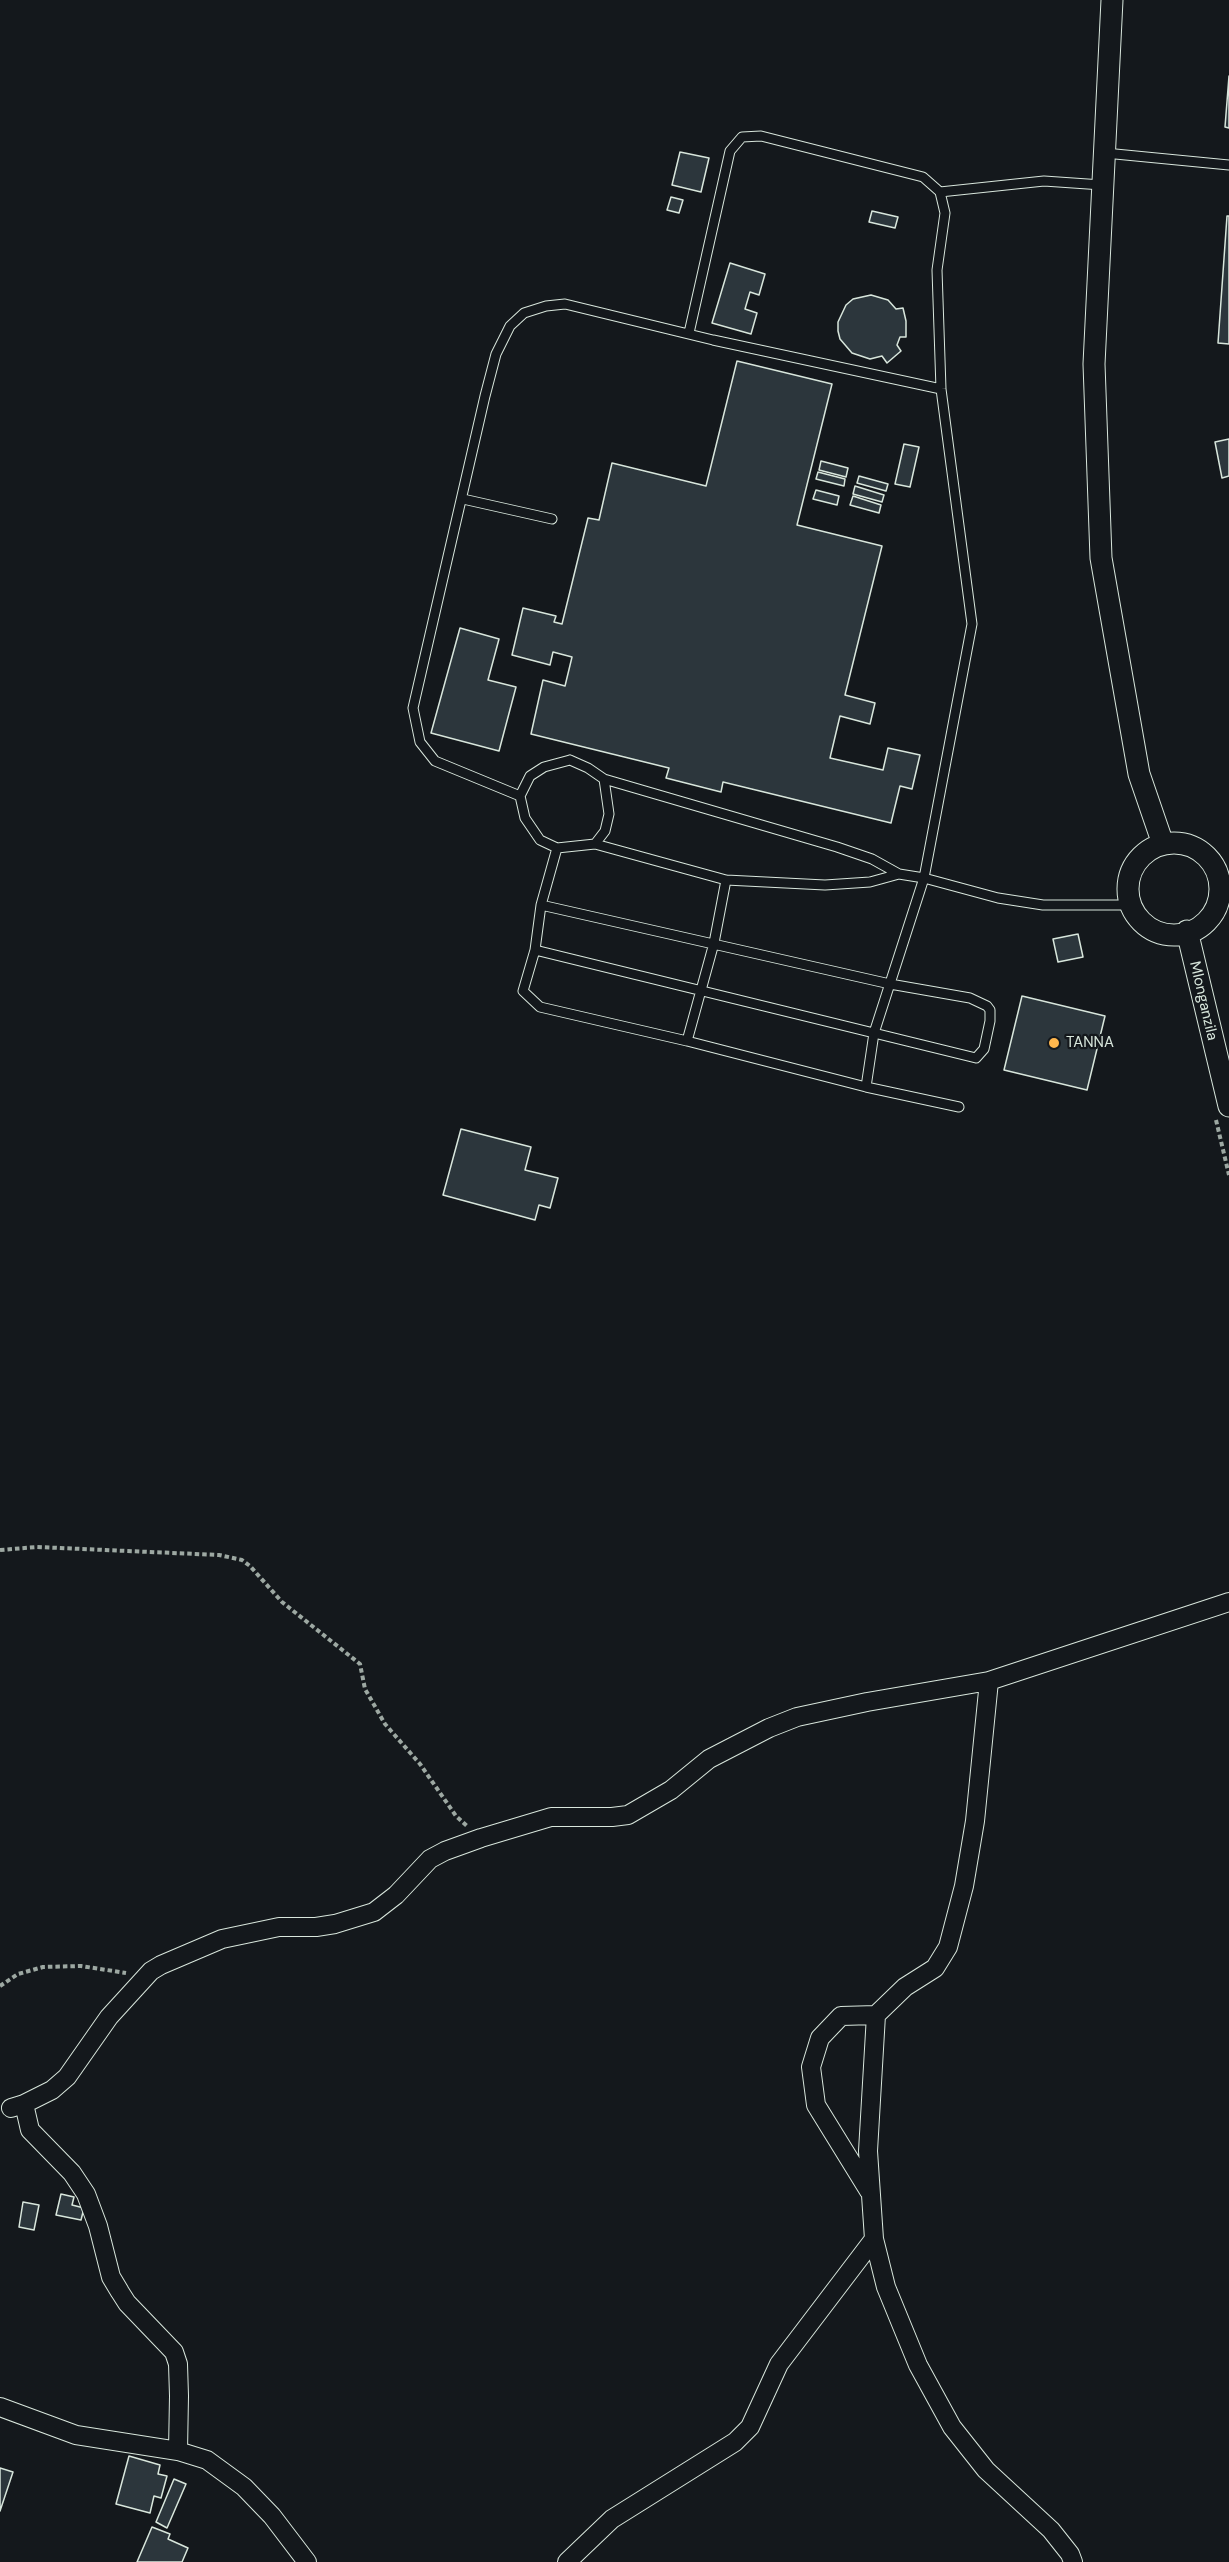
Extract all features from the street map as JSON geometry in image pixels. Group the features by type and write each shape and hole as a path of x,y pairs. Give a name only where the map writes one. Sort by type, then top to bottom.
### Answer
{"street":[{"path":"1112,0 1094,364 1101,558 1139,774 1162,844"},
{"path":"1178,843 1192,846 1204,854 1214,866 1219,880 1220,894 1216,908 1207,921 1195,930 1180,934 1165,934 1150,928 1138,918 1131,905 1127,890 1130,874 1137,861 1148,850 1162,844 1178,843"},
{"name":"Mlonganzila","path":"1187,931 1227,1101"},
{"path":"178,2451 178,2364 174,2352 127,2303 120,2292 111,2277 98,2226 86,2194 72,2173 30,2130 18,2106 52,2090 67,2077 96,2033 145,1977 161,1965 222,1939 279,1927 316,1927 335,1924 374,1912 396,1895 430,1859 481,1838 551,1817 628,1815 671,1790 709,1759 769,1728 797,1718 867,1702 988,1681 1229,1602"},
{"path":"871,2193 816,2104 811,2067 820,2038 841,2016 876,2015 905,1987 935,1968 948,1947 964,1886 975,1821 988,1681"},
{"path":"876,2015 868,2151 874,2239 886,2287 918,2365 952,2427 987,2470 1051,2530 1070,2554 1073,2562"},
{"path":"567,2562 612,2519 735,2442 750,2427 779,2364 829,2297 853,2270 874,2239"},
{"path":"0,2407 76,2435 178,2451 207,2460 237,2481 272,2516 307,2562"}],"lane":[{"path":"689,333 730,151 742,137 761,136 923,177 940,192 945,213 937,270 941,389 972,624 924,878 874,1033 866,1087"},
{"path":"1105,153 1229,165"},
{"path":"940,192 1044,181 1103,185"},
{"path":"520,795 435,761 420,742 413,708 496,354 510,326 524,313 546,306 565,304 941,389"},
{"path":"463,499 552,519"},
{"path":"899,874 870,882 825,885 726,880 595,844 557,848 540,840 525,818 520,795 530,776 544,767 570,760 604,779 872,859 899,874 924,878 998,898 1043,905 1131,905"},
{"path":"595,844 605,831 609,814 604,779"},
{"path":"557,848 541,905 535,950 523,991 540,1008 687,1041 866,1087 959,1107"},
{"path":"687,1041 714,943 726,880"},
{"path":"535,950 976,1058 984,1049 990,1010 982,1003 970,998 890,984 541,905"}],"path":[{"path":"1227,1101 1216,1110 1216,1123 1229,1175"},
{"path":"0,1550 37,1547 219,1555 242,1560 296,1615 360,1664 365,1689 384,1724 420,1764 456,1816 481,1838"},
{"path":"0,1986 18,1974 43,1967 81,1966 145,1977"}],"building":[{"path":"1229,76 1229,128 1225,127"},
{"path":"680,152 709,158 701,192 672,185"},
{"path":"671,197 683,200 679,213 667,210"},
{"path":"872,211 898,217 895,228 869,222"},
{"path":"1227,216 1229,216 1229,344 1218,343"},
{"path":"730,263 765,274 759,295 750,292 745,309 757,313 751,334 712,323"},
{"path":"871,295 888,300 896,309 903,308 906,337 900,337 897,345 901,351 887,363 882,356 870,359 852,353 840,339 838,331 838,322 846,305 853,299"},
{"path":"737,361 832,384 797,525 882,546 845,695 875,703 870,724 840,716 830,758 883,770 888,748 920,755 912,789 900,786 891,823 723,782 721,792 666,778 669,768 531,734 543,680 565,686 572,657 553,652 550,665 512,655 523,608 556,616 554,622 562,624 588,518 599,520 612,463 706,486"},
{"path":"1229,439 1229,476 1222,478 1215,442"},
{"path":"904,444 919,447 910,487 895,484"},
{"path":"821,461 848,468 846,477 819,470"},
{"path":"818,472 845,479 844,486 816,479"},
{"path":"859,476 888,484 886,491 857,483"},
{"path":"855,486 884,495 882,502 853,494"},
{"path":"816,490 839,496 837,505 813,499"},
{"path":"853,496 881,505 879,513 850,505"},
{"path":"460,628 499,639 488,680 516,687 499,751 431,733"},
{"path":"1078,934 1083,957 1058,962 1053,939"},
{"name":"TANNA","path":"1022,996 1105,1016 1087,1090 1004,1070"},
{"path":"461,1129 531,1147 525,1170 558,1178 550,1208 539,1205 535,1220 443,1195"},
{"path":"61,2194 74,2197 72,2205 84,2208 81,2220 56,2215"},
{"path":"23,2202 39,2205 34,2230 19,2227"},
{"path":"129,2456 160,2465 158,2474 167,2476 161,2498 154,2496 150,2513 116,2504"},
{"path":"0,2468 13,2472 0,2511"},
{"path":"174,2479 186,2484 167,2528 156,2522"},
{"path":"152,2527 170,2534 168,2539 188,2548 182,2562 137,2562"}],"place":[{"name":"TANNA","path":"1054,1043"}]}
